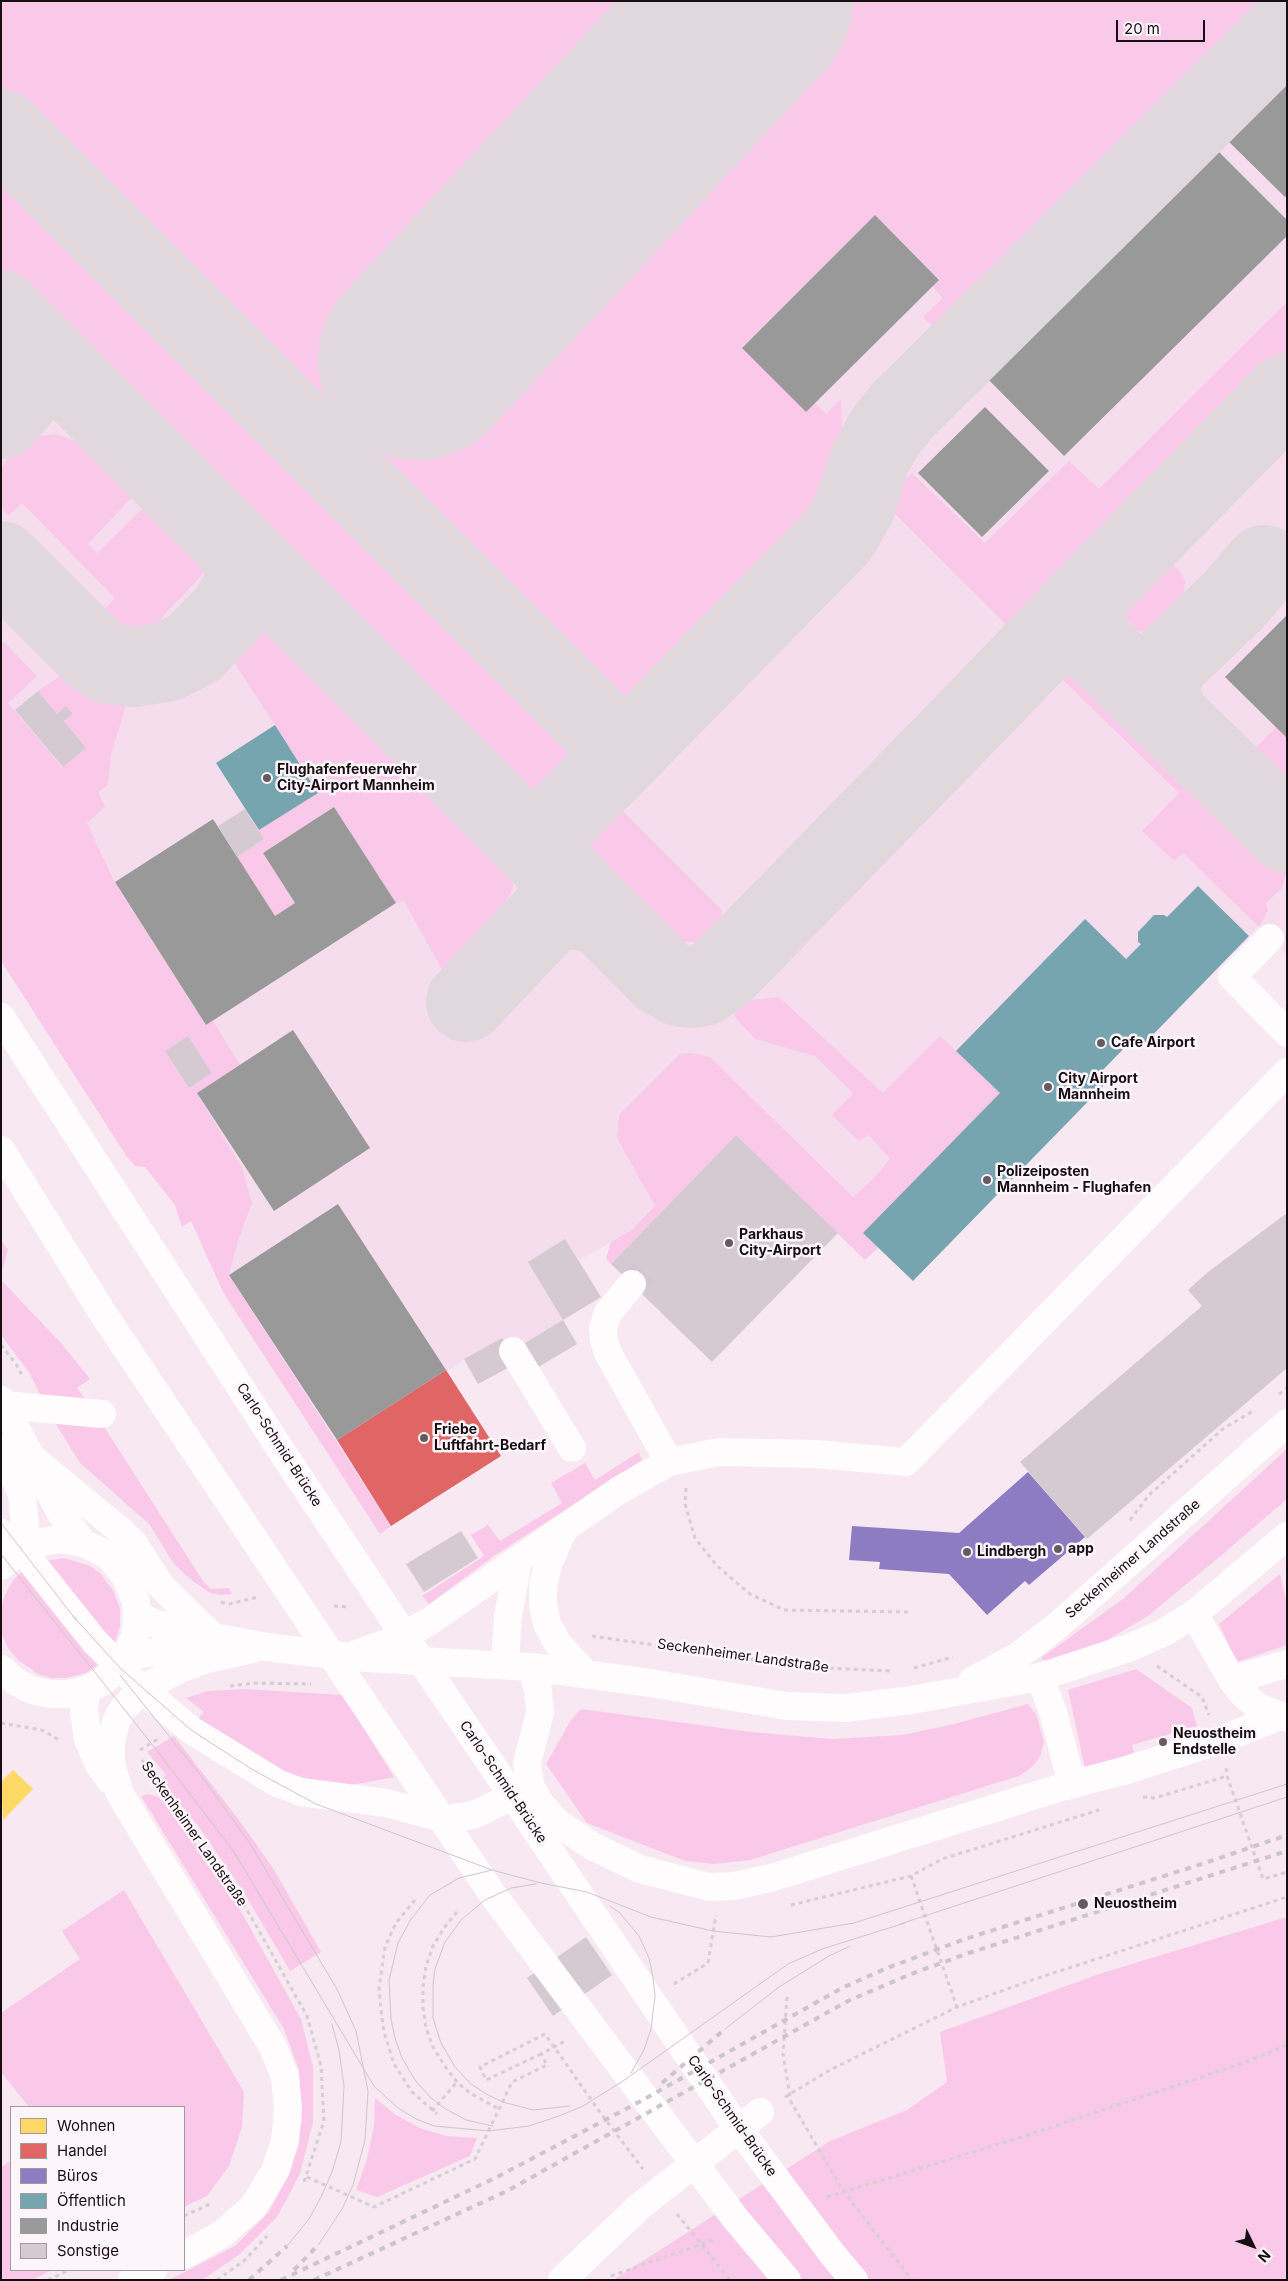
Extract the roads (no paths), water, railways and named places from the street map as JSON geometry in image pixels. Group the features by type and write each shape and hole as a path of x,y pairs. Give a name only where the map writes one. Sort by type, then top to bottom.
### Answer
{"main road":[{"path":"1270,938 1232,977 1287,1034"},
{"name":"Carlo-Schmid-Brücke","path":"1,1017 286,1458 424,1665 730,2117 833,2256 854,2280"},
{"path":"337,1652 386,1643 427,1623 618,1491 680,1459 718,1452 816,1454 906,1462 1287,1072"},
{"path":"1,1150 104,1315 337,1652 493,1896 735,2218 787,2280"},
{"path":"632,1284 608,1313 603,1328 604,1342 608,1352 680,1459"},
{"path":"513,1351 572,1448"},
{"path":"3,1402 39,1410 102,1414"},
{"path":"3,1402 59,1510 83,1543"},
{"name":"Seckenheimer Landstraße","path":"943,1694 984,1675 1018,1656 1076,1609 1287,1422"},
{"path":"1,1449 22,1494 25,1527 8,1549 73,1616 123,1662 142,1688 183,1723 238,1761 285,1786 319,1796 386,1803 445,1819 474,1815 531,1787"},
{"path":"30,1456 122,1532 134,1544 161,1586 213,1637"},
{"path":"564,1528 549,1562 543,1584 543,1604 558,1644 585,1673"},
{"name":"Seckenheimer Landstraße","path":"137,1614 162,1625 267,1647 518,1666 585,1673 787,1706 815,1708 879,1705 1040,1677 1129,1648 1163,1633 1194,1614 1287,1536"},
{"name":"Seckenheimer Landstraße","path":"2,1671 16,1682 32,1690 50,1694 68,1694 86,1690 102,1682 123,1662 135,1636 137,1614 132,1588 126,1576 108,1556 83,1543 58,1539 45,1540 8,1549"},
{"path":"518,1560 508,1616 518,1666 538,1689 540,1713 527,1763 531,1787 540,1803 556,1822 592,1846 640,1869 709,1887 733,1886 771,1878 1072,1784 1128,1770 1284,1717"},
{"path":"1194,1614 1242,1694 1258,1706 1284,1717"},
{"name":"Seckenheimer Landstraße","path":"185,2254 222,2234 253,2207 275,2171 285,2141 288,2116 285,2077 274,2047 120,1794 111,1764 111,1741 116,1721 142,1688 178,1670 207,1660 267,1647"},
{"name":"Seckenheimer Landstraße","path":"123,1662 175,1648 240,1652"},
{"path":"1018,1656 1040,1677 1053,1712 1072,1784"},
{"path":"1232,1680 1287,1664"},
{"path":"86,1690 84,1713 88,1739 99,1765 120,1794"},
{"path":"562,2280 639,2207 760,2112"},
{"path":"132,2280 151,2271"}],"tunnel":[{"path":"632,1284 644,1272"}],"tram line":[{"path":"1,1523 76,1620"},
{"path":"1,1554 151,1743 234,1852 374,2086 398,2108 416,2119 434,2126 489,2131 529,2126 559,2116 583,2106 623,2081 788,1964 822,1949 905,1923"},
{"path":"73,1616 119,1667 191,1730 253,1770 316,1804 492,1870 541,1883 587,1892 651,1917 713,1931 771,1937 854,1923 1287,1784"},
{"path":"120,1675 205,1781 249,1842 337,1989 356,2031 368,2091 365,2140 353,2185 342,2209 319,2244"},
{"path":"900,1924 1287,1797"},
{"path":"492,1870 459,1878 430,1895 411,1919 398,1943 389,1980 391,2019 395,2038 402,2058 415,2080 430,2097 444,2108 466,2120 493,2126"},
{"path":"536,1884 511,1888 485,1900 462,1919 445,1942 435,1969 433,2018 441,2043 455,2067 471,2084 488,2095 503,2102 533,2110 570,2106"},
{"path":"610,1906 620,1913 639,1936 649,1958 653,1977 655,1996 651,2029 644,2050 631,2073"},
{"path":"725,2029 779,1987 829,1956 850,1946"},
{"path":"287,2246 309,2219 321,2197 332,2172 341,2142 344,2086 339,2050 332,2024"}],"railway":[{"path":"281,2280 497,2177 641,2101 842,1988 887,1968 965,1939 1287,1835"},
{"path":"314,2280 507,2191 848,2001 911,1974 969,1953 1287,1851"},
{"path":"662,2083 725,2029"},
{"path":"294,2270 319,2244"},
{"path":"249,2280 287,2246"}],"place":[{"name":"Flughafenfeuerwehr City-Airport Mannheim","path":"267,778"},
{"name":"Cafe Airport","path":"1101,1043"},
{"name":"City Airport Mannheim","path":"1048,1087"},
{"name":"Polizeiposten Mannheim - Flughafen","path":"987,1180"},
{"name":"Parkhaus City-Airport","path":"729,1243"},
{"name":"Friebe Luftfahrt-Bedarf","path":"424,1438"},
{"name":"app","path":"1058,1549"},
{"name":"Lindbergh","path":"967,1552"},
{"name":"Neuostheim Endstelle","path":"1163,1742"},
{"name":"Neuostheim","path":"1083,1904"}]}
